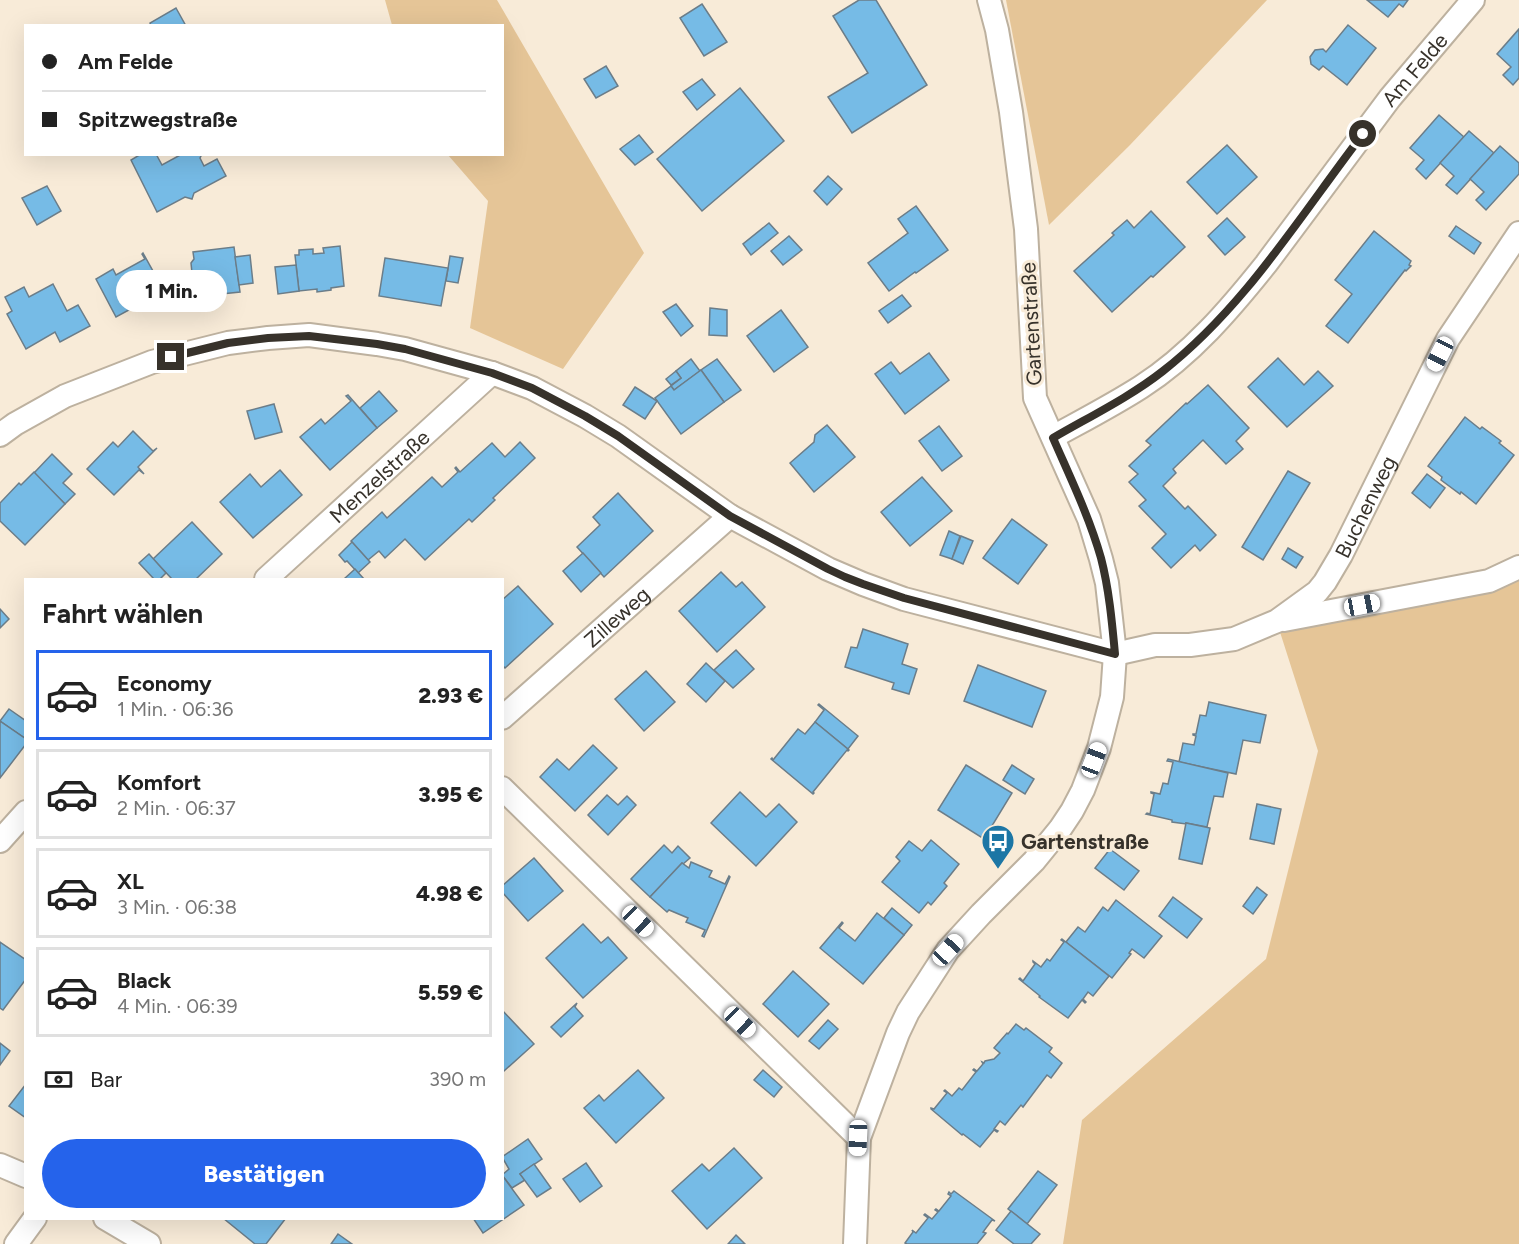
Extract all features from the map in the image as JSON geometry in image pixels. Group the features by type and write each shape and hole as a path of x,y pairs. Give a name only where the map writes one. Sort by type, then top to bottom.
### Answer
{"street":[{"name":"Gartenstraße","path":"855,1244 858,1138 898,1033 908,1012 948,950 1034,861 1060,829 1077,802 1090,773 1107,721 1112,697 1115,654 1107,583 1101,559 1089,519 1035,398 1026,229 1011,112 997,30 989,0"},
{"name":"Am Felde","path":"1053,438 1141,387 1164,371 1208,332 1266,264 1390,98 1473,0"},
{"name":"Buchenweg","path":"1115,654 1155,645 1190,645 1234,639 1277,621 1307,600 1325,582 1341,555 1448,339 1519,233"},
{"path":"0,435 65,396 98,382 152,362 228,343 309,336 405,349 492,373 532,388 618,436 730,516 828,569 904,598 1115,654"},
{"name":"Menzelstraße","path":"267,578 492,373"},
{"name":"Zilleweg","path":"504,716 730,516"},
{"path":"1277,621 1489,581 1519,567"},
{"path":"504,790 858,1138"},
{"path":"0,841 24,814"},
{"path":"0,1165 24,1175"},
{"path":"15,1244 33,1220"},
{"path":"108,1220 149,1244"}],"shaded area":[{"path":"385,0 497,0 644,253 563,369 470,328 488,201 449,156 504,156 504,24 392,24"},
{"path":"1006,0 1267,0 1130,145 1049,225"},
{"path":"1519,580 1519,1244 1063,1244 1082,1120 1266,959 1318,751 1280,632 1489,593"}],"building":[{"path":"859,0 876,0 927,85 852,133 828,97 868,73 833,16"},
{"path":"1367,0 1408,0 1403,7 1399,4 1388,17"},
{"path":"702,4 727,42 704,56 680,18"},
{"path":"176,8 185,24 150,24"},
{"path":"1348,25 1376,48 1347,85 1323,66 1319,70 1311,64 1310,57 1315,50 1323,49 1326,52"},
{"path":"1519,29 1519,78 1513,85 1503,75 1511,67 1497,54"},
{"path":"606,66 618,86 596,98 584,79"},
{"path":"702,79 715,95 697,110 683,92"},
{"path":"740,88 784,141 702,211 657,159"},
{"path":"1439,115 1464,137 1426,179 1416,169 1424,160 1410,148"},
{"path":"1469,131 1494,153 1457,194 1446,185 1454,176 1440,163"},
{"path":"639,135 653,152 635,165 620,149"},
{"path":"1227,145 1257,177 1217,214 1187,182"},
{"path":"1500,146 1519,163 1519,174 1486,210 1476,200 1484,192 1470,179"},
{"path":"138,156 157,156 162,165 178,156 201,156 204,166 217,159 226,176 194,193 192,199 185,197 157,212 131,160"},
{"path":"828,176 842,189 827,205 814,191"},
{"path":"47,186 61,211 37,225 22,198"},
{"path":"916,206 948,250 889,291 868,263 908,233 898,219"},
{"path":"1151,211 1185,247 1112,312 1074,271 1127,220 1134,228"},
{"path":"1227,218 1245,237 1225,255 1208,236"},
{"path":"769,223 778,233 751,255 743,244"},
{"path":"1456,226 1481,243 1474,254 1449,236"},
{"path":"1374,231 1411,261 1409,265 1411,266 1405,270 1348,343 1326,326 1352,294 1335,280"},
{"path":"789,236 802,250 783,265 771,251"},
{"path":"340,246 344,286 317,292 317,289 299,291 295,255 299,255 299,250 313,249 313,254 324,253 323,248"},
{"path":"234,247 240,292 198,294 196,277 192,273 193,252"},
{"path":"143,253 164,291 116,317 96,279 113,269 116,275 145,259"},
{"path":"250,255 253,283 239,285 235,257"},
{"path":"450,256 463,258 458,283 446,281"},
{"path":"385,258 448,268 441,306 379,296"},
{"path":"296,265 299,291 278,294 275,267"},
{"path":"53,284 67,311 78,305 90,326 60,342 55,332 26,349 7,314 12,311 5,297 24,287 29,297"},
{"path":"902,295 911,306 888,323 879,311"},
{"path":"676,304 693,326 681,336 663,312"},
{"path":"710,308 727,310 727,336 709,335"},
{"path":"781,310 808,347 774,372 747,336"},
{"path":"929,353 949,380 905,414 875,374 891,362 900,374"},
{"path":"1278,358 1304,385 1318,371 1333,386 1287,427 1248,387"},
{"path":"691,359 700,371 674,390 671,386 681,378 676,371"},
{"path":"717,359 741,390 724,402 701,370"},
{"path":"701,370 724,402 681,434 655,398 671,386 674,390"},
{"path":"676,371 681,378 671,385 666,379"},
{"path":"1208,385 1249,428 1236,441 1243,449 1226,464 1203,440 1173,469 1176,473 1163,486 1185,509 1188,506 1216,535 1200,551 1195,545 1171,568 1152,548 1166,534 1139,506 1146,500 1129,482 1138,474 1129,466 1151,445 1146,441"},
{"path":"635,387 657,401 645,419 623,405"},
{"path":"379,391 397,411 377,428 360,408"},
{"path":"348,395 377,428 330,470 300,437 321,419 325,424 351,401 346,396"},
{"path":"274,404 282,432 255,439 247,411"},
{"path":"1465,417 1501,441 1499,443 1514,455 1476,504 1441,480 1442,477 1428,466"},
{"path":"827,425 855,457 814,492 790,463 814,442 815,435"},
{"path":"939,426 962,456 942,471 919,441"},
{"path":"133,431 153,451 157,448 138,467 144,474 139,470 114,495 87,469 113,442 118,447"},
{"path":"520,442 535,458 493,498 495,500 472,522 469,519 425,560 405,539 385,558 379,551 368,560 351,541 382,512 387,518 432,477 442,487 458,472 456,467 460,472 492,443 505,457"},
{"path":"52,454 72,474 63,483 75,494 65,504 34,473"},
{"path":"280,470 302,495 253,538 220,502 250,474 261,487"},
{"path":"1288,471 1310,483 1263,560 1242,547"},
{"path":"34,472 65,504 25,545 0,521 0,503 19,483 21,485"},
{"path":"1427,474 1445,488 1430,508 1412,493"},
{"path":"922,477 952,511 910,546 881,512"},
{"path":"618,493 653,531 604,577 577,547 600,525 593,517"},
{"path":"1012,519 1047,545 1018,584 983,558"},
{"path":"192,522 222,554 197,578 171,578 153,559"},
{"path":"949,531 960,536 952,559 940,555"},
{"path":"961,536 973,541 963,564 952,559"},
{"path":"352,542 370,562 358,573 339,555"},
{"path":"1288,548 1303,557 1296,568 1282,559"},
{"path":"583,553 601,573 581,592 563,571"},
{"path":"149,554 166,573 161,578 153,578 139,563"},
{"path":"355,569 363,578 345,578"},
{"path":"721,572 736,587 742,582 765,607 717,652 679,611"},
{"path":"518,586 553,624 505,668 504,667 504,598"},
{"path":"0,609 9,619 0,628"},
{"path":"863,629 908,644 902,664 917,669 909,694 892,689 894,683 845,667 851,647 857,648"},
{"path":"736,650 754,669 733,688 714,670"},
{"path":"706,663 725,681 706,702 687,684"},
{"path":"978,665 1046,691 1032,727 964,701"},
{"path":"646,671 675,702 644,731 615,699"},
{"path":"1209,702 1266,715 1260,743 1243,740 1236,774 1179,762 1183,743 1194,745 1196,736 1193,734 1196,734 1200,715 1206,716"},
{"path":"819,704 858,736 848,749 815,722 824,710"},
{"path":"9,709 24,720 24,738 0,721"},
{"path":"0,721 24,738 24,747 0,778"},
{"path":"815,722 849,750 813,794 771,759 773,760 798,729 805,734"},
{"path":"593,745 617,768 575,811 540,777 557,759 569,770"},
{"path":"1168,759 1228,773 1223,797 1214,796 1207,827 1172,822 1172,820 1146,814 1150,814 1154,794 1151,792 1160,794 1163,783 1168,784 1173,762 1167,761"},
{"path":"966,765 1012,793 984,839 938,810"},
{"path":"1012,765 1034,779 1025,794 1003,780"},
{"path":"740,792 766,817 779,804 797,822 756,866 711,823"},
{"path":"607,795 618,805 627,796 636,805 608,835 588,815"},
{"path":"1257,804 1281,809 1274,844 1250,839"},
{"path":"1186,823 1210,828 1202,864 1179,859"},
{"path":"931,840 959,864 944,883 947,886 931,905 928,902 919,913 882,882 900,861 896,857 909,841 922,851"},
{"path":"664,845 672,853 678,846 690,858 682,863 650,897 631,879"},
{"path":"1110,849 1139,871 1124,890 1095,868"},
{"path":"534,858 563,891 528,921 504,894 504,884"},
{"path":"691,862 712,871 709,877 725,884 730,877 704,937 702,936 705,930 686,922 688,918 669,910 667,912 650,897 682,863 689,868"},
{"path":"1257,887 1267,895 1253,914 1243,906"},
{"path":"1173,897 1202,919 1187,938 1159,916"},
{"path":"1116,900 1162,936 1144,958 1132,949 1129,953 1131,954 1112,978 1066,942 1078,927 1085,932 1103,907 1108,911"},
{"path":"892,908 912,925 904,935 884,918"},
{"path":"877,913 904,935 863,984 820,948 842,922 839,928 855,941"},
{"path":"583,924 601,943 608,937 627,958 583,998 546,958"},
{"path":"1062,939 1109,976 1093,996 1088,992 1083,999 1086,1002 1082,1000 1068,1018 1019,979 1023,981 1035,964 1033,961 1041,967 1047,959 1050,961 1064,942"},
{"path":"0,942 24,959 24,982 3,1010 0,1008"},
{"path":"793,971 829,1004 798,1037 763,1004"},
{"path":"577,1003 575,1007 583,1016 561,1037 551,1027"},
{"path":"504,1012 534,1044 504,1071"},
{"path":"828,1020 838,1029 819,1049 809,1041"},
{"path":"1016,1024 1024,1030 1026,1028 1052,1048 1049,1052 1062,1063 1051,1078 1047,1075 1023,1107 1021,1105 1005,1125 1000,1121 994,1129 998,1131 994,1130 980,1147 962,1135 931,1108 934,1109 947,1093 945,1090 952,1096 959,1088 962,1090 976,1072 974,1069 977,1071 983,1064 982,1062 994,1059 1000,1053 994,1048"},
{"path":"0,1043 10,1051 0,1065"},
{"path":"638,1070 664,1098 616,1143 584,1108 599,1095 604,1101"},
{"path":"763,1070 782,1087 774,1097 754,1080"},
{"path":"24,1087 24,1117 9,1106"},
{"path":"528,1139 542,1159 520,1174 525,1180 512,1188 504,1178 504,1173 509,1169 504,1156"},
{"path":"734,1148 762,1178 707,1229 672,1191 702,1164 709,1171"},
{"path":"586,1163 602,1186 580,1202 563,1179"},
{"path":"534,1164 551,1188 537,1197 520,1174"},
{"path":"1038,1171 1057,1185 1027,1224 1008,1209"},
{"path":"504,1178 524,1205 504,1219"},
{"path":"954,1191 995,1221 992,1220 983,1232 986,1233 977,1244 905,1243 913,1232 912,1230 916,1233 928,1218 924,1215 932,1219 938,1212 935,1210 939,1211 951,1196 949,1192 951,1194"},
{"path":"1011,1211 1040,1234 1031,1244 1014,1244 996,1230"},
{"path":"225,1220 284,1220 266,1244 255,1244"},
{"path":"474,1220 502,1220 483,1233"},
{"path":"338,1234 352,1244 331,1244"},
{"path":"736,1235 745,1244 728,1244"}],"place":[{"name":"Gartenstraße","path":"998,870"}],"route":[{"path":"171,357 228,343 309,336 405,349 492,373 532,388 585,416 618,436 730,516 845,577 904,598 1115,654 1107,583 1101,559 1089,519 1053,438 1141,387 1164,371 1208,332 1266,264 1363,134"}]}
